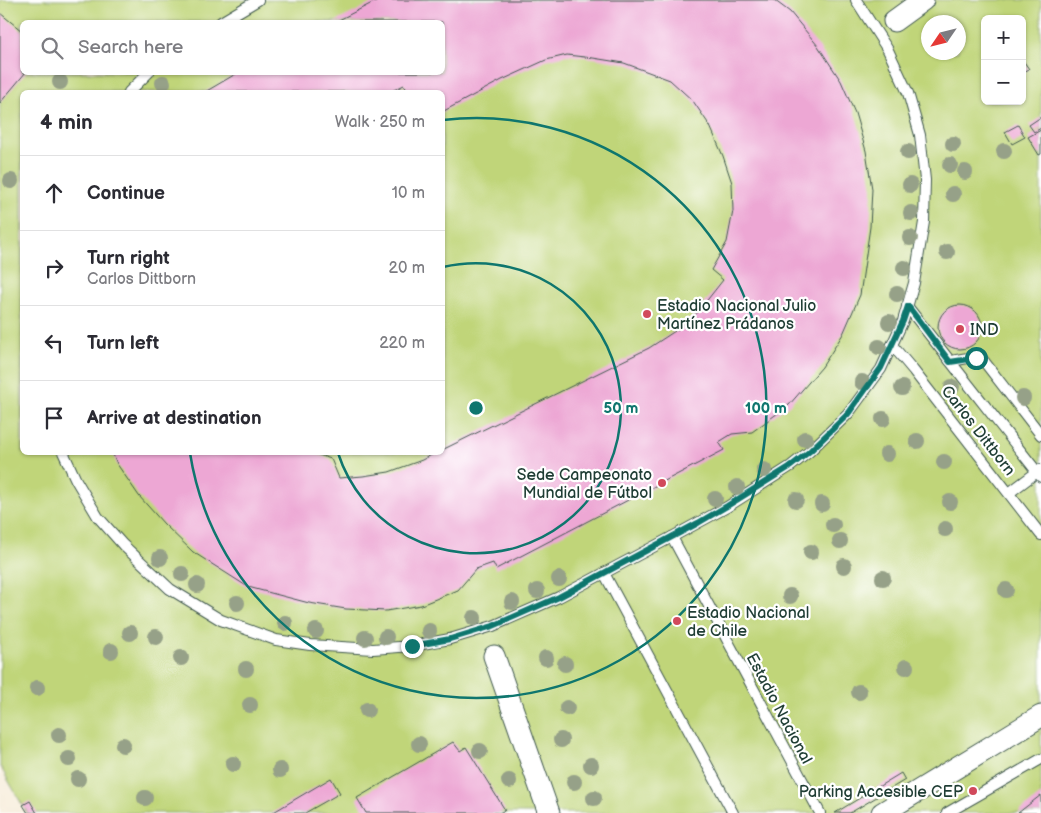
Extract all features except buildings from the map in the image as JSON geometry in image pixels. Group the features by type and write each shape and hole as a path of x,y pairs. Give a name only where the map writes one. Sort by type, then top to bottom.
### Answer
{"street":[{"path":"894,21 923,0"},
{"path":"494,656 549,813"},
{"path":"882,813 1041,716"}],"lane":[{"path":"224,20 258,0"},
{"path":"64,455 76,480 98,517 123,545 170,589 221,620 276,640 310,645 373,649 412,646 450,639 493,626 559,597 727,506 791,466 810,451 848,414 881,368 903,321 914,283 924,222 925,180 920,134 908,93 888,50 856,0"},
{"path":"131,90 146,75"},
{"name":"Carlos Dittborn","path":"908,306 950,362 1040,473"},
{"name":"Carlos Dittborn","path":"892,345 1041,535"},
{"path":"950,362 972,358 984,360 1041,435"},
{"path":"1009,494 1040,473"},
{"name":"Estadio Nacional","path":"672,537 820,813"},
{"path":"604,573 733,813"},
{"path":"947,813 1041,759"}],"green space":[{"path":"0,0 1041,0 1041,813 27,813 0,766"}],"place":[{"name":"Estadio Nacional Julio Martínez Prádanos","path":"647,314"},
{"name":"IND","path":"960,329"},
{"name":"Sede Campeonato Mundial de Fútbol","path":"662,483"},
{"name":"Estadio Nacional de Chile","path":"677,621"},
{"name":"Parking Accesible CEP","path":"973,791"}],"route":[{"path":"412,646 450,639 493,626 559,597 698,523 791,466 810,451 848,414 881,368 908,306 950,362 976,358"}]}
